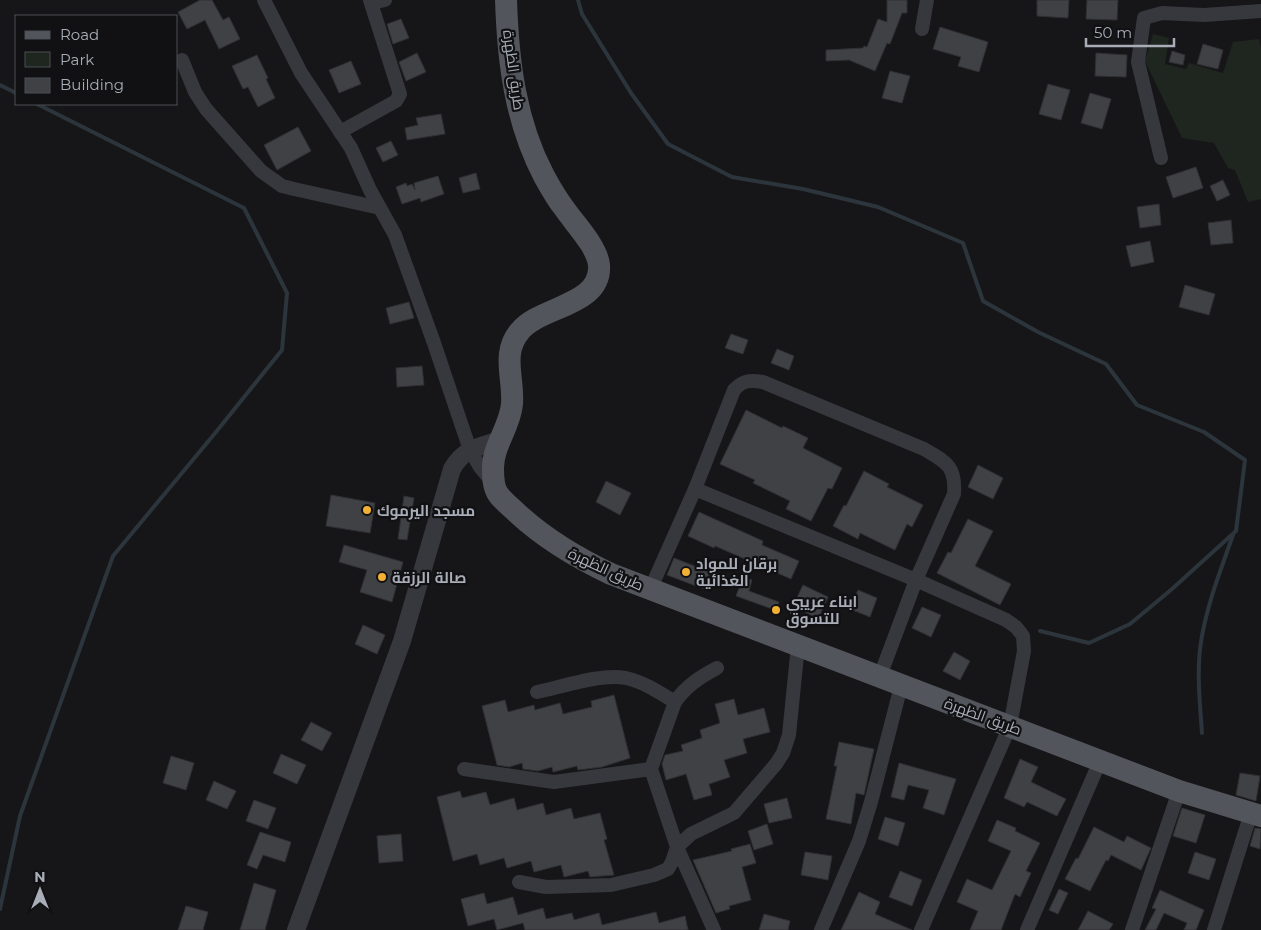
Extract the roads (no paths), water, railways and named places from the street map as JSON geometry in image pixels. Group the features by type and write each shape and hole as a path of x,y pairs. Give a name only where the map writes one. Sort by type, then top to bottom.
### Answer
{"main road":[{"name":"طريق الظهرة","path":"506,0 508,45 515,99 527,138 553,192 577,224 596,255 599,267 597,280 590,291 533,319 516,336 509,353 512,383 510,418 494,458 493,467 497,494 524,520 556,544 592,565 650,590 1179,791 1256,814"}],"street":[{"path":"264,0 301,73 351,148 395,235 470,450 480,467 495,485"},
{"path":"922,29 927,0"},
{"path":"1162,158 1138,62 1144,18 1161,6 1204,15 1261,10 1255,0"},
{"path":"340,132 396,101 400,94 375,1"},
{"path":"182,60 195,92 206,109 272,181 294,189 380,208"},
{"path":"650,590 695,489 734,390 741,382 752,380 763,382 924,449 943,460 952,469 955,480 954,494 916,580 880,676"},
{"path":"296,930 402,641 452,469 462,455 470,450 500,440"},
{"path":"695,489 916,580 1006,620 1016,627 1023,636 1024,652 1010,726 921,930"},
{"path":"519,882 546,887 611,885 654,875 668,869 677,847 691,834 734,813 776,764 783,752 789,735 798,645"},
{"path":"714,930 677,847 651,769 675,702 697,679 717,668"},
{"path":"537,692 599,678 626,678 649,686 675,702"},
{"path":"821,930 859,841 872,802 901,686"},
{"path":"1027,930 1100,760"},
{"path":"464,769 554,782 651,769"},
{"path":"1132,930 1179,791"},
{"path":"1214,930 1256,814"}],"waterway":[{"path":"578,0 582,14 631,93 668,144 732,177 803,189 878,207 963,243 983,301 1038,332 1106,364 1137,405 1204,432 1245,460 1236,531 1172,589 1130,624 1089,643 1040,631"},
{"path":"0,85 15,92"},
{"path":"0,909 20,816 113,556 282,350 287,293 244,208 39,105"},
{"path":"1202,733 1199,691 1202,634 1233,535"}],"place":[{"name":"مسجد اليرموك","path":"367,510"},
{"name":"برقان للمواد الغذائية","path":"686,572"},
{"name":"صالة الرزقة","path":"382,577"},
{"name":"ابناء عريبي للتسوق","path":"776,610"}]}
